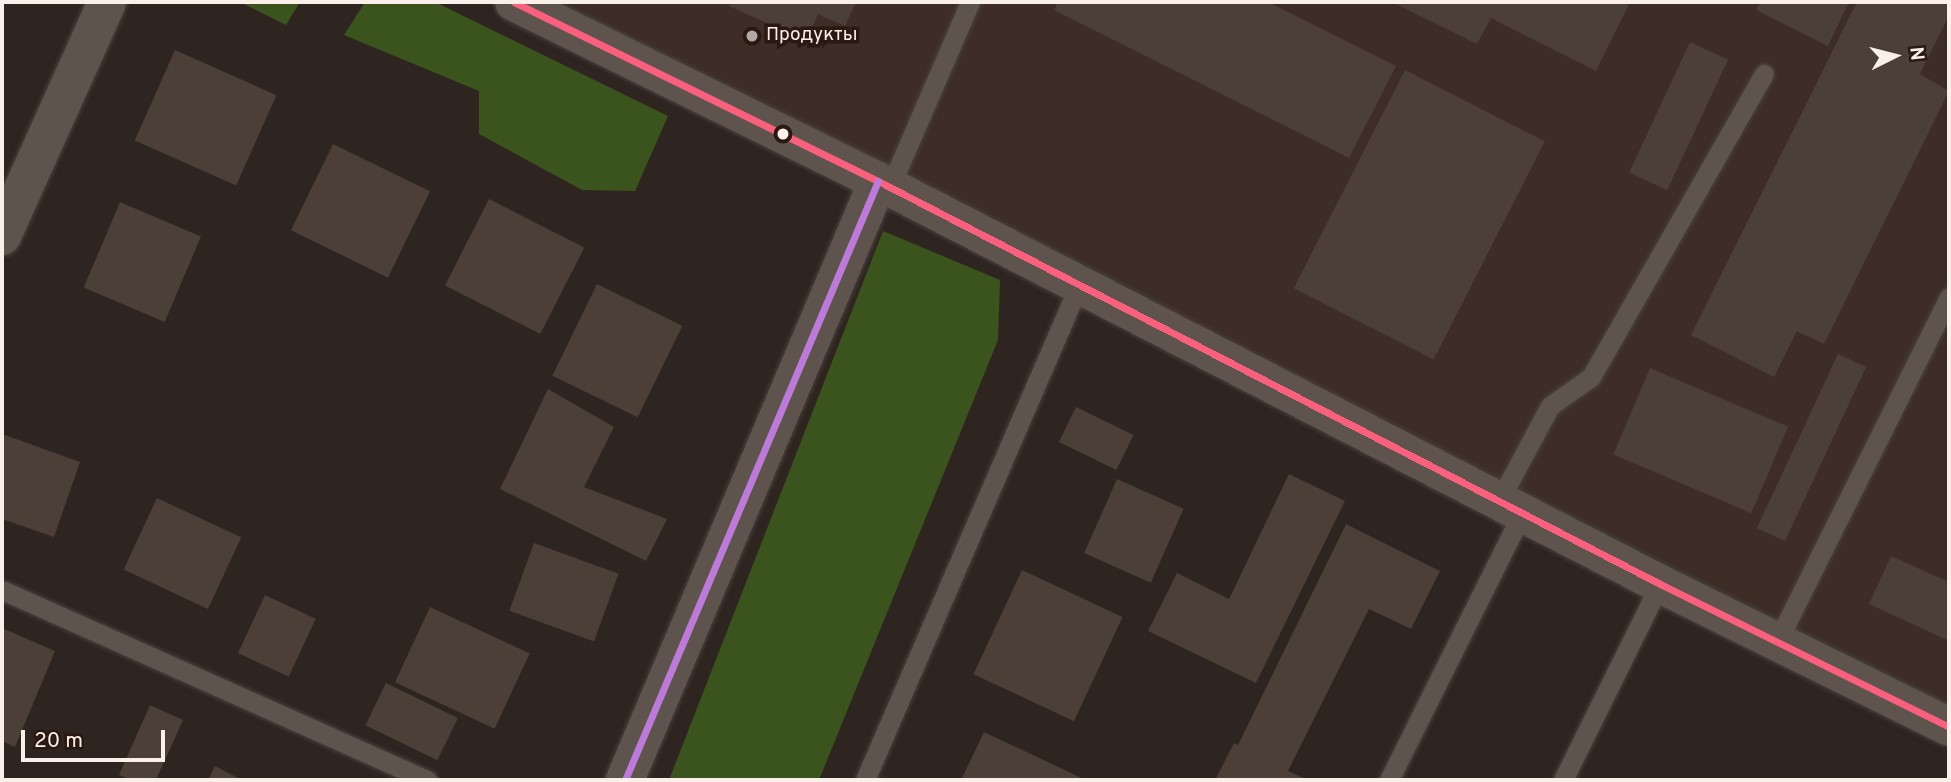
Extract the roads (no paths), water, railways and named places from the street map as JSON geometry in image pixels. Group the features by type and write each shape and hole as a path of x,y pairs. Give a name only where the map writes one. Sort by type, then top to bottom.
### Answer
{"street":[{"path":"2,236 107,2"},
{"path":"514,2 884,184 1660,584 1949,727"},
{"path":"625,780 884,184"}],"lane":[{"path":"884,184 970,2"},
{"path":"1389,780 1510,507 1550,406 1591,377 1764,74"},
{"path":"864,780 1079,285"},
{"path":"1777,642 1949,297"},
{"path":"1563,780 1660,584"},
{"path":"2,590 427,780"}],"place":[{"name":"Продукты","path":"752,36"}]}
